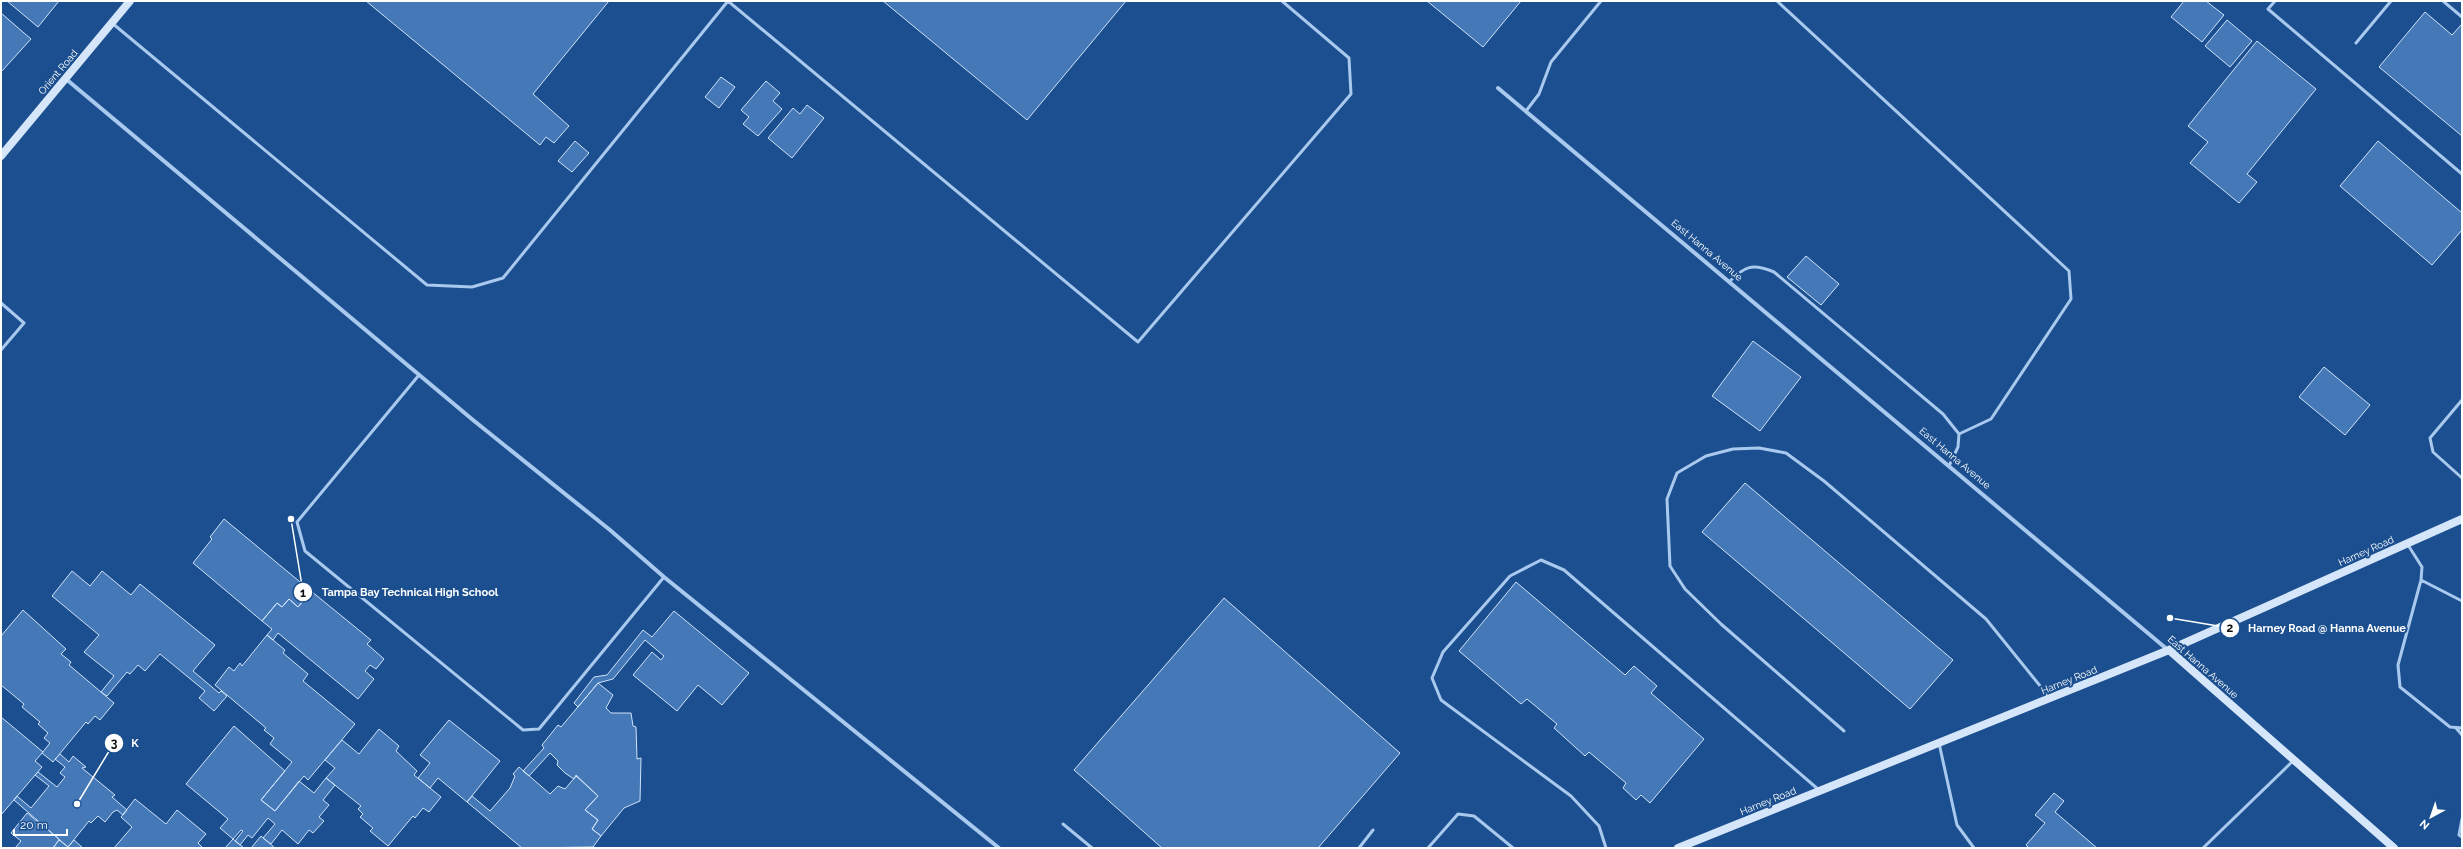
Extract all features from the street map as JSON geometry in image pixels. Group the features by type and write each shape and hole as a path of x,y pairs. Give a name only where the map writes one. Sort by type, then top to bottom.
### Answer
{"street":[{"name":"Orient Road","path":"1,156 130,1"},
{"path":"66,79 419,375 610,530 664,577 999,848"},
{"name":"East Hanna Avenue","path":"1498,88 2168,650 2394,848"},
{"name":"Harney Road","path":"1684,847 2168,650 2462,519"}],"lane":[{"path":"112,23 427,285 472,287 502,278 728,1 1138,342 1351,94 1349,58 1282,1"},
{"path":"1526,111 1539,94 1551,62 1601,1"},
{"path":"1777,1 2069,271 2071,299 1991,419 1959,434"},
{"path":"2275,1 2268,9 2462,174"},
{"path":"2356,43 2391,1"},
{"path":"2443,1 2462,17"},
{"path":"1729,282 1740,270 1749,266 1761,267 1774,272 1943,414 1959,434 1958,447 1949,466"},
{"path":"1,303 24,323 1,350"},
{"path":"419,375 297,522 304,551 523,730 539,729 664,577"},
{"path":"2462,400 2430,438 2433,452 2462,478"},
{"path":"1844,731 1721,624 1685,589 1670,566 1667,499 1677,473 1706,456 1733,449 1759,448 1786,453 1824,481 1986,619 2050,698"},
{"path":"2407,543 2422,567 2422,580 2398,665 2400,687 2450,727 2462,728"},
{"path":"1606,848 1599,826 1571,796 1441,700 1432,678 1443,652 1510,576 1541,560 1564,570 1820,791"},
{"path":"2422,580 2462,601"},
{"path":"2456,728 2462,736"},
{"path":"1939,743 1957,825 1974,848"},
{"path":"2204,848 2294,759"},
{"path":"1428,848 1458,814 1474,816 1513,848"},
{"path":"2462,819 2459,835 2462,837"},
{"path":"1062,824 1092,848"},
{"path":"1359,848 1373,830"}],"building":[{"path":"7,1 59,1 38,27"},
{"path":"366,1 609,1 533,94 569,126 554,143 546,137 540,145"},
{"path":"883,1 1126,1 1027,120"},
{"path":"1427,1 1521,1 1483,47"},
{"path":"2184,1 2206,1 2224,15 2202,42 2171,17"},
{"path":"2425,12 2452,35 2462,24 2462,136 2379,67"},
{"path":"1,13 31,39 1,72"},
{"path":"2227,20 2252,41 2230,67 2205,46"},
{"path":"2257,41 2316,89 2247,174 2257,182 2239,203 2190,163 2208,142 2188,126"},
{"path":"721,77 735,87 719,108 705,97"},
{"path":"766,81 780,93 773,101 782,109 758,136 743,124 749,117 741,110"},
{"path":"807,105 824,118 792,158 768,138 793,108 800,114"},
{"path":"575,141 589,153 572,172 558,161"},
{"path":"2378,141 2462,213 2462,230 2432,265 2340,186"},
{"path":"1806,256 1839,284 1821,305 1787,277"},
{"path":"1753,341 1801,377 1760,431 1712,396"},
{"path":"2324,367 2370,405 2345,435 2299,397"},
{"path":"1745,483 1953,660 1910,709 1702,532"},
{"path":"224,519 311,591 298,607 289,599 282,607 277,603 262,621 193,563 212,539 210,537"},
{"path":"72,571 90,586 102,571 131,595 140,584 215,645 193,671 219,693 221,691 227,696 214,711 199,698 205,691 160,654 145,671 138,665 130,674 127,672 107,696 101,692 114,676 84,652 99,635 52,596"},
{"path":"1516,582 1625,675 1634,666 1657,686 1651,693 1704,739 1650,803 1641,795 1636,800 1623,788 1626,783 1589,752 1585,756 1554,728 1557,724 1527,699 1521,704 1459,651"},
{"path":"311,591 371,640 367,644 384,659 376,669 370,665 365,671 374,679 358,699 278,633 273,640 267,635 272,629 262,621 277,603 282,607 289,599 298,607"},
{"path":"1224,598 1400,753 1318,848 1162,848 1074,770"},
{"path":"23,610 66,649 61,654 71,662 69,665 114,703 100,720 95,716 88,724 86,722 53,762 42,753 50,743 44,738 48,733 38,724 40,722 22,707 24,704 1,685 1,636"},
{"path":"674,611 749,673 722,705 698,685 677,711 633,675 652,652 661,660 664,656 645,640 613,679 598,683 578,707 574,703 594,677 607,675 643,630 652,637"},
{"path":"267,635 285,650 283,653 308,674 303,681 355,724 308,780 304,776 275,811 261,800 292,762 270,744 274,738 264,730 266,728 215,685 229,667 234,671 240,663 242,666"},
{"path":"598,683 613,695 606,708 611,713 631,713 633,726 636,727 637,759 641,758 640,801 624,808 601,836 592,829 598,820 585,810 598,796 576,775 574,779 565,773 557,765 558,761 550,753 529,776 523,771 544,748 542,745 558,725 561,727"},
{"path":"1,717 43,752 35,761 42,767 1,815"},
{"path":"449,720 500,761 467,802 438,778 430,788 418,778 430,763 420,755"},
{"path":"234,726 285,771 261,800 275,811 299,781 314,793 326,778 335,785 323,800 329,805 319,817 324,821 313,833 309,830 298,844 282,830 271,844 263,838 275,824 268,818 252,838 248,835 240,845 235,841 243,831 241,830 233,839 220,828 228,819 186,784"},
{"path":"379,729 399,746 396,751 417,771 414,775 441,797 429,812 423,808 415,818 413,816 388,846 370,831 373,828 360,817 363,814 358,809 361,806 326,778 335,768 325,760 342,740 359,754"},
{"path":"60,754 69,762 73,756 86,767 82,768 115,795 112,797 127,810 123,815 117,810 113,812 105,822 98,816 91,823 89,821 68,847 14,800 17,796 31,808 49,786 35,775 38,772 57,787 65,777 60,773 65,767 55,759"},
{"path":"519,767 550,794 558,786 565,789 576,776 598,796 585,810 598,820 592,829 601,836 593,847 522,848 467,802 472,796 490,811 510,788 515,776 513,774"},
{"path":"2054,793 2064,801 2055,812 2097,848 2029,848 2026,845 2045,823 2035,815"},
{"path":"135,799 166,824 177,810 206,834 198,843 203,848 114,848 132,827 121,817"},
{"path":"27,813 58,838 59,840 53,848 15,848 21,841 11,833"},
{"path":"261,836 275,848 251,848"},
{"path":"233,839 244,848 225,848"},
{"path":"59,840 68,847 74,840 83,848 53,848"}],"place":[{"name":"Tampa Bay Technical High School","path":"291,519"},
{"name":"Harney Road @ Hanna Avenue","path":"2170,618"},
{"name":"K","path":"77,804"}]}
